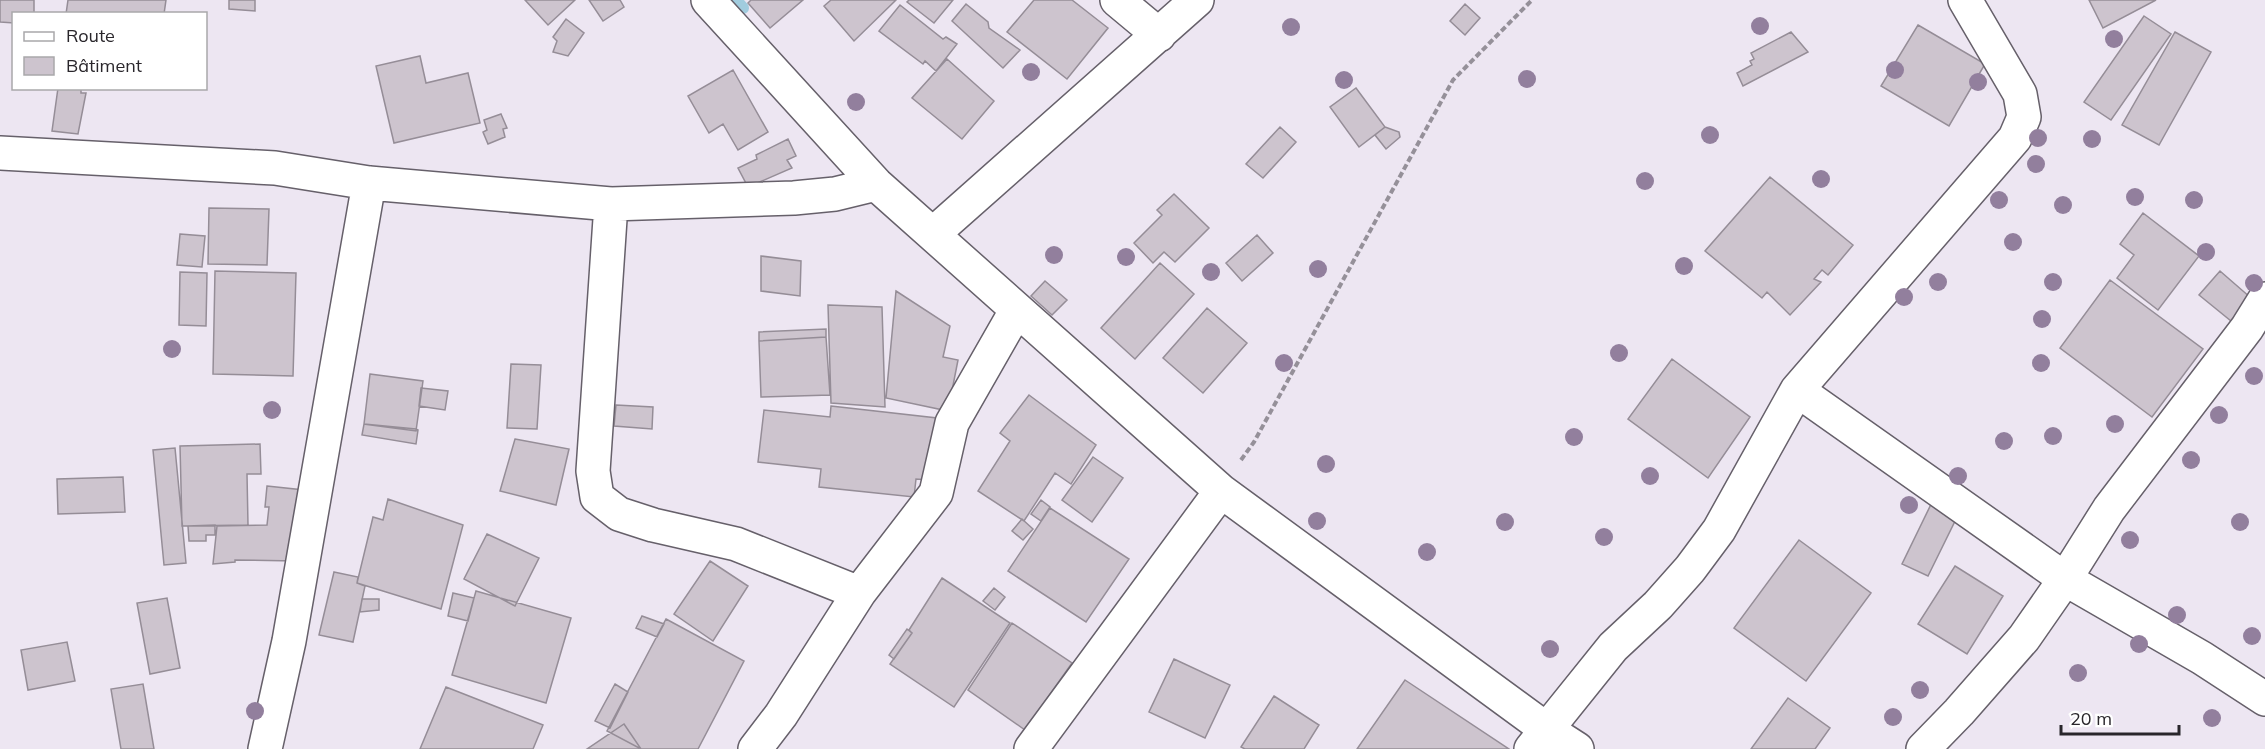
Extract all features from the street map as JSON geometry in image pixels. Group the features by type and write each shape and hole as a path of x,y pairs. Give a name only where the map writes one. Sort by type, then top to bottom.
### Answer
{"street":[{"path":"708,0 876,184 1016,311 1221,491 1538,739 1577,749"},
{"path":"1117,0 1159,35"},
{"path":"933,234 1197,0"},
{"path":"1538,739 1613,647 1658,605 1690,570 1719,530 1797,390 2015,138 2024,117 2020,94 1965,0"},
{"path":"0,153 275,168 369,183 611,204 794,198 835,194 876,184"},
{"path":"266,749 293,619 369,183"},
{"path":"611,204 593,471 597,497 619,514 653,525 736,544 859,593"},
{"path":"1923,749 2024,638 2109,509 2247,328 2265,299"},
{"path":"755,749 782,715 859,593 936,493 952,423 1016,311"},
{"path":"1797,390 2065,579 2202,658 2265,699"},
{"path":"1031,749 1221,491"}],"path":[{"path":"1221,491 1254,442 1454,80 1532,0"}],"building":[{"path":"0,0 34,0 34,12 12,12 12,23 0,22"},
{"path":"68,0 166,0 164,12 66,12"},
{"path":"229,0 255,0 255,11 229,9"},
{"path":"525,0 575,0 548,25"},
{"path":"589,0 620,0 624,7 603,21"},
{"path":"751,0 803,0 770,28 748,3"},
{"path":"831,0 896,0 854,41 824,6"},
{"path":"909,0 953,0 934,23 907,2"},
{"path":"1034,0 1072,0 1108,28 1067,79 1007,32"},
{"path":"2089,0 2156,0 2103,28"},
{"path":"966,4 988,22 989,28 1020,50 1003,68 952,21"},
{"path":"1465,4 1480,18 1465,35 1450,21"},
{"path":"900,5 943,39 946,37 957,44 936,71 925,61 923,64 879,31"},
{"path":"2144,16 2171,34 2111,120 2084,102"},
{"path":"566,19 584,33 568,56 553,52 557,41 553,37"},
{"path":"1918,25 1985,64 1949,126 1881,86"},
{"path":"1791,32 1808,52 1743,86 1737,73 1752,65 1750,61 1754,59 1751,53"},
{"path":"2175,32 2211,52 2159,145 2122,125"},
{"path":"420,56 426,83 468,73 480,123 394,143 376,66"},
{"path":"947,59 994,101 962,139 912,98"},
{"path":"733,70 768,132 738,150 723,124 709,133 688,96"},
{"path":"1356,88 1385,127 1359,147 1330,107"},
{"path":"58,90 81,90 81,93 86,93 78,134 52,131"},
{"path":"501,114 507,128 503,129 505,137 488,144 483,132 487,130 484,120"},
{"path":"1280,127 1296,142 1263,178 1246,164"},
{"path":"1385,127 1399,132 1400,137 1386,149 1375,135"},
{"path":"788,139 796,156 787,160 792,168 748,187 738,168 757,159 756,155"},
{"path":"1770,177 1853,245 1828,275 1822,270 1814,279 1821,282 1790,315 1767,292 1762,298 1705,251"},
{"path":"1174,194 1209,228 1175,262 1164,252 1153,263 1134,243 1162,215 1157,210"},
{"path":"209,208 269,209 267,265 208,264"},
{"path":"2143,213 2199,256 2158,310 2117,278 2134,255 2120,244"},
{"path":"180,234 205,236 202,267 177,265"},
{"path":"1257,235 1273,253 1242,281 1226,263"},
{"path":"761,256 801,261 800,296 761,291"},
{"path":"1160,263 1194,294 1135,359 1101,328"},
{"path":"215,271 296,273 293,376 213,374"},
{"path":"2220,271 2251,298 2231,321 2199,295"},
{"path":"180,272 207,273 206,326 179,325"},
{"path":"2110,280 2203,349 2152,417 2060,348"},
{"path":"1045,281 1067,300 1052,315 1031,296"},
{"path":"896,291 950,326 943,357 958,360 948,411 886,398"},
{"path":"828,305 882,307 885,407 831,403"},
{"path":"1207,308 1247,343 1203,393 1163,358"},
{"path":"826,329 826,337 759,341 759,332"},
{"path":"826,337 830,395 761,397 759,341"},
{"path":"1672,359 1750,417 1708,478 1628,419"},
{"path":"511,364 541,365 537,429 507,428"},
{"path":"370,374 423,381 416,431 364,424"},
{"path":"421,388 448,391 445,410 419,406"},
{"path":"1029,395 1096,445 1071,484 1055,473 1024,521 978,491 1010,441 1000,433"},
{"path":"616,405 653,407 652,429 614,426"},
{"path":"831,406 937,418 929,480 916,479 914,497 819,487 821,469 758,462 764,410 830,417"},
{"path":"364,424 416,429 418,430 416,444 362,435"},
{"path":"515,439 569,449 556,505 500,491"},
{"path":"260,444 261,474 247,474 248,525 182,526 180,446"},
{"path":"175,448 186,563 164,565 153,450"},
{"path":"1093,457 1123,478 1092,522 1062,500"},
{"path":"123,477 125,512 58,514 57,479"},
{"path":"267,486 304,490 296,561 235,560 235,562 213,564 217,526 267,525 269,507 265,507"},
{"path":"1936,494 1962,507 1928,576 1902,564"},
{"path":"388,499 463,525 441,609 357,583 373,517 383,520"},
{"path":"1041,500 1050,507 1041,521 1031,514"},
{"path":"1050,508 1129,559 1086,622 1008,571"},
{"path":"1022,519 1033,529 1023,540 1012,531"},
{"path":"215,525 215,535 206,535 206,541 189,541 188,526"},
{"path":"487,534 539,558 515,606 464,579"},
{"path":"1799,540 1871,593 1806,681 1734,628"},
{"path":"710,561 748,586 713,641 674,614"},
{"path":"1955,566 2003,596 1967,654 1918,624"},
{"path":"334,572 358,577 357,583 365,586 353,642 319,635"},
{"path":"942,578 1010,623 954,707 890,664 912,633 909,630"},
{"path":"994,588 1005,597 995,610 983,601"},
{"path":"476,591 571,618 546,703 452,675"},
{"path":"453,593 474,598 468,621 448,616"},
{"path":"167,598 180,668 150,674 137,603"},
{"path":"362,599 379,599 379,610 360,612"},
{"path":"642,616 664,624 657,637 636,628"},
{"path":"666,619 744,661 698,749 641,749 607,731"},
{"path":"1012,623 1072,663 1025,730 968,690"},
{"path":"907,629 912,633 894,659 889,655"},
{"path":"67,642 75,681 28,690 21,650"},
{"path":"1174,659 1230,685 1205,738 1149,712"},
{"path":"1405,680 1509,749 1357,749"},
{"path":"143,684 154,749 121,749 111,689"},
{"path":"615,684 628,692 610,728 595,721"},
{"path":"446,687 543,725 533,749 420,749"},
{"path":"1274,696 1319,725 1304,749 1245,749 1241,747"},
{"path":"1788,698 1830,728 1815,749 1751,749"},
{"path":"624,724 641,749 587,749"}],"waterway":[{"path":"736,0 743,8"}]}
